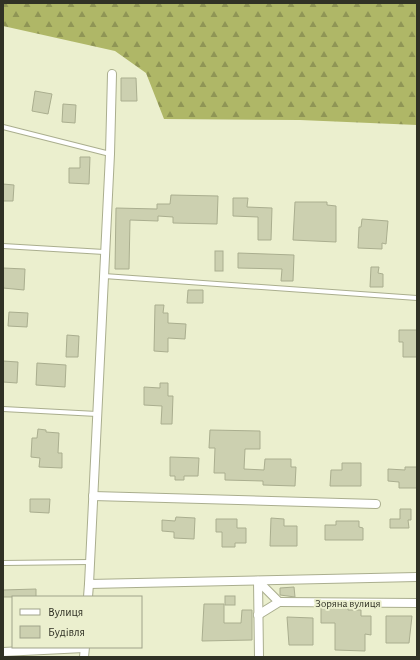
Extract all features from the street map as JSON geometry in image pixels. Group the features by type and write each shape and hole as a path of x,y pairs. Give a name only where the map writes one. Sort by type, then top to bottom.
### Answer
{"street":[{"path":"88,596 110,154 112,74"},
{"path":"93,496 376,504"},
{"path":"89,584 417,577"},
{"path":"258,581 279,602 258,615"},
{"path":"258,581 259,657"},
{"name":"Зоряна вулиця","path":"279,602 417,603"},
{"path":"3,652 69,648"}],"lane":[{"path":"3,127 110,154"},
{"path":"3,246 104,252"},
{"path":"104,276 417,298"},
{"path":"3,409 96,414"},
{"path":"3,563 90,562"}],"green space":[{"path":"3,3 417,3 417,125 300,120 164,119 146,73 115,51 3,26"}],"building":[{"path":"121,78 136,78 137,101 121,101"},
{"path":"35,91 52,94 48,114 32,111"},
{"path":"63,104 76,105 75,123 62,122"},
{"path":"80,157 90,157 89,184 69,183 69,168 80,168"},
{"path":"3,184 14,185 13,201 3,201"},
{"path":"171,195 218,196 217,224 173,223 173,217 158,216 158,221 130,220 129,269 115,269 116,208 157,209 157,204 170,204"},
{"path":"233,198 248,198 247,207 272,208 271,240 258,240 258,217 233,216"},
{"path":"295,202 327,202 327,205 336,206 336,242 293,240"},
{"path":"362,219 388,221 386,244 382,243 382,249 358,248 359,227 361,227"},
{"path":"215,251 223,251 223,271 215,271"},
{"path":"238,253 294,255 293,281 281,281 282,269 238,268"},
{"path":"371,267 379,267 378,273 383,274 383,287 370,287"},
{"path":"3,268 25,269 24,290 3,288"},
{"path":"188,290 203,290 203,303 187,303"},
{"path":"155,305 164,305 163,313 168,313 168,323 186,324 185,339 168,338 168,352 154,351"},
{"path":"9,312 28,313 27,327 8,326"},
{"path":"399,330 417,330 417,357 403,357 403,342 399,342"},
{"path":"67,335 79,336 78,357 66,357"},
{"path":"3,361 18,362 17,383 3,382"},
{"path":"37,363 66,365 65,387 36,385"},
{"path":"160,383 168,383 168,396 173,396 172,424 161,424 162,406 144,405 144,387 160,388"},
{"path":"38,429 46,430 46,432 59,433 58,453 62,453 62,468 39,467 40,458 31,457 32,438 37,438"},
{"path":"210,430 260,431 260,449 245,449 244,469 264,470 265,459 291,459 291,467 296,467 295,486 263,485 263,481 225,480 225,473 214,473 215,448 209,448"},
{"path":"170,457 199,458 198,476 184,476 184,480 175,480 175,476 170,476"},
{"path":"342,463 361,463 361,486 330,486 331,470 342,470"},
{"path":"405,467 417,467 417,488 399,488 399,482 388,481 388,469 405,470"},
{"path":"30,499 50,499 49,513 30,512"},
{"path":"400,509 411,509 411,520 408,520 409,528 390,528 390,519 400,519"},
{"path":"176,517 195,518 194,539 174,538 174,532 162,531 162,520 175,521"},
{"path":"271,518 284,519 284,526 297,526 297,546 270,546"},
{"path":"216,519 237,519 237,528 246,528 246,543 235,543 235,547 222,547 222,532 216,532"},
{"path":"336,521 359,521 359,527 363,528 363,540 325,540 325,525 336,525"},
{"path":"294,587 295,597 280,595 280,588"},
{"path":"36,589 36,596 3,597 3,590"},
{"path":"225,596 235,596 235,605 225,605"},
{"path":"204,604 224,604 224,623 241,623 242,610 252,610 252,640 202,641"},
{"path":"321,608 348,608 348,610 361,610 361,616 371,616 371,635 365,634 365,651 335,650 335,623 321,623"},
{"path":"386,616 412,616 409,643 386,643"},
{"path":"287,617 313,618 313,645 289,645"}]}
